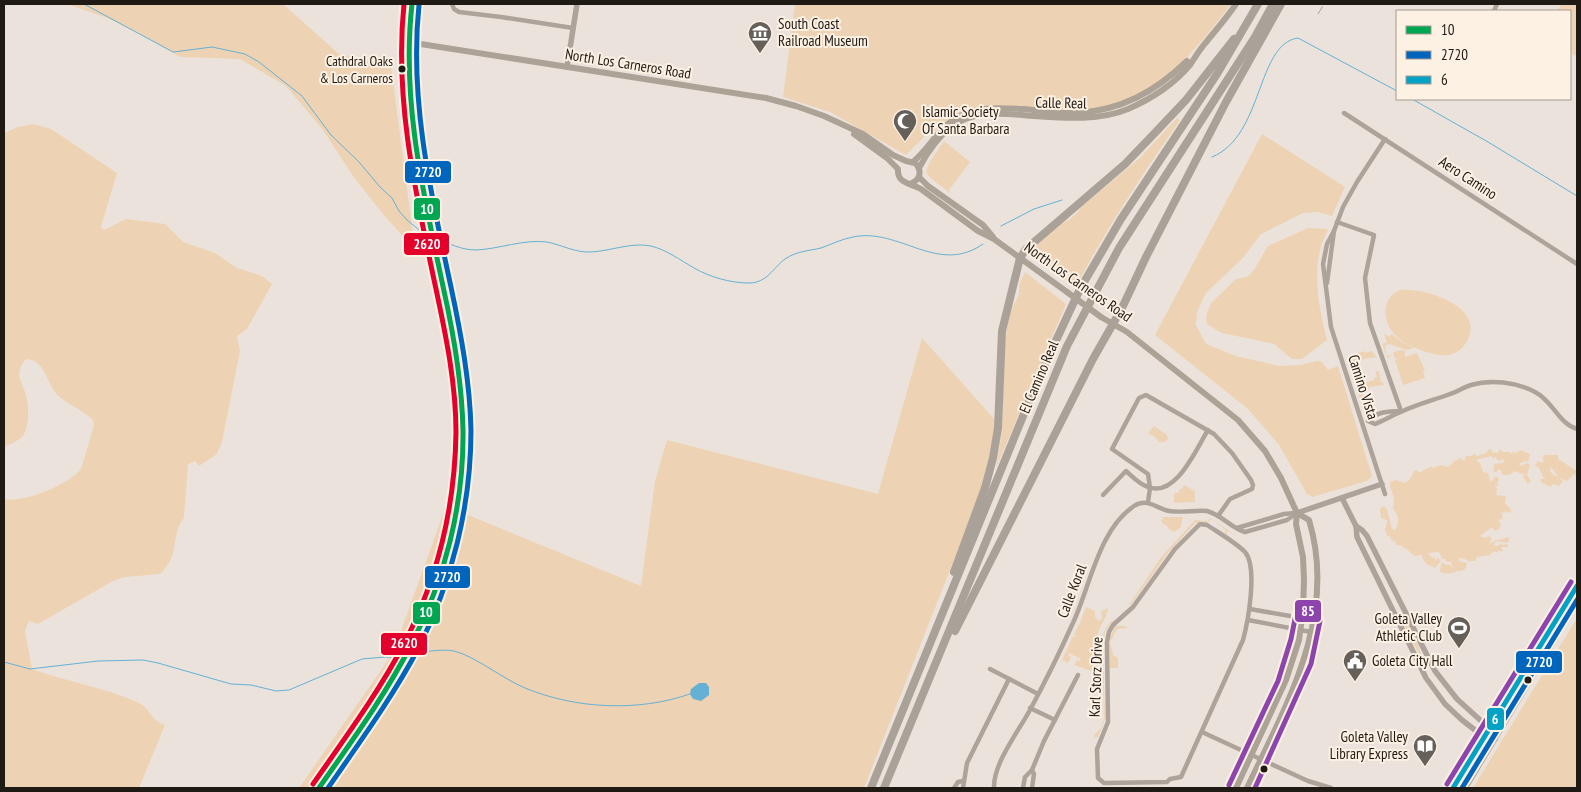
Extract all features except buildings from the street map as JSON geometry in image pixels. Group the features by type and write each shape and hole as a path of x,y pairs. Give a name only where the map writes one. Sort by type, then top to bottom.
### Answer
{"highway":[{"name":"El Camino Real","path":"871,788 1039,377 1080,290 1121,220 1217,74 1258,4"},
{"name":"El Camino Real","path":"884,788 1067,346 1119,248 1255,37 1273,4"},
{"path":"922,698 930,689 959,621 1093,359 1113,325 1226,102 1281,4"},
{"path":"928,647 985,488 993,458 998,428 1002,331 1020,258 1026,249 1125,164 1186,100 1233,40 1245,29"}],"main road":[{"path":"319,788 393,679 415,639 434,595 451,537 460,483 463,452 458,360 418,161 410,104 408,42 412,4"},
{"name":"Calle Real","path":"920,168 947,131 964,120 975,116 998,113 1089,117 1126,110 1153,97 1189,65 1236,4"},
{"name":"North Los Carneros Road","path":"408,42 766,98 796,106 841,124 862,134 893,155 920,168"},
{"name":"Calle Real","path":"909,162 944,126 963,115 988,108 1076,113 1124,104 1149,92 1176,72 1201,48"},
{"name":"North Los Carneros Road","path":"841,124 887,158 898,170 901,180 912,183 978,231 994,238"},
{"path":"898,170 902,163 909,162"},
{"path":"912,183 919,176 920,168"},
{"name":"North Los Carneros Road","path":"919,176 928,186 983,225 994,238 1020,258 1101,317 1127,332 1224,408 1250,432 1265,451 1281,478 1297,512"},
{"path":"1236,788 1286,680 1301,630 1304,580 1296,524 1297,512 1309,520 1315,545 1317,586 1311,632 1304,661 1247,788"},
{"path":"1453,788 1577,586"},
{"path":"1465,788 1577,602"}],"street":[{"path":"452,4 454,9 459,12 573,28"},
{"path":"567,67 576,4"},
{"name":"Aero Camino","path":"1344,113 1577,264"},
{"name":"Camino Vista","path":"1385,139 1353,188 1334,231 1326,244 1323,261 1331,327 1385,494"},
{"path":"1337,222 1374,235 1365,278 1370,323 1401,411"},
{"path":"1362,423 1375,424 1401,411 1449,395 1471,385 1485,382 1504,383 1530,389 1549,402 1564,422 1577,429"},
{"path":"1218,516 1230,499 1250,490 1253,486 1248,474 1216,436 1149,395 1143,395 1139,398 1112,449 1145,471 1150,481 1148,502 1169,511 1207,511 1238,530 1250,532 1287,520 1297,512 1382,484"},
{"path":"1368,422 1372,417 1383,412 1401,411"},
{"path":"1121,467 1138,482 1150,488 1156,489 1167,486 1177,480 1208,430"},
{"path":"1103,495 1126,471"},
{"path":"1342,498 1356,526 1357,537 1393,608 1419,666 1436,694 1462,720 1484,738 1495,739"},
{"name":"Calle Koral","path":"994,788 998,767 1038,694 1075,620 1096,563 1110,533 1132,507 1148,502"},
{"name":"Karl Storz Drive","path":"1200,524 1207,525 1246,554 1250,570 1250,609 1248,620 1243,640 1180,777 1166,782 1104,783 1101,781 1098,773 1097,749 1108,722 1107,642 1109,632 1116,621 1134,607 1175,549 1200,524"},
{"path":"1356,526 1367,536 1435,671 1457,699 1490,729 1495,739"},
{"path":"1393,608 1402,603"},
{"path":"1250,609 1313,620"},
{"path":"1248,620 1311,632"},
{"path":"990,669 1038,694"},
{"path":"1023,788 1025,777 1032,770 1078,675"},
{"path":"962,788 967,763 972,751 1009,679"},
{"path":"1030,708 1055,720"},
{"path":"1202,732 1251,756 1331,788"},
{"path":"1032,770 1034,774 1032,788"},
{"path":"954,788 958,782 963,781"}],"shaded area":[{"path":"67,4 283,4 339,54 391,66 415,250 382,213 353,176 323,130 286,86 240,59 180,57 139,33 107,18"},
{"path":"795,4 1231,4 1200,43 1177,67 1151,88 1137,96 1123,102 1093,108 1063,109 983,106 972,108 951,117 934,132 930,131 906,155 830,112 783,97"},
{"path":"1561,4 1577,4 1577,56 1571,53 1571,10 1558,10"},
{"path":"1177,118 1180,120 1112,222 1076,287 1032,255 1038,244 1062,223 1069,220 1081,207 1140,158"},
{"path":"34,124 51,129 117,173 101,227 104,230 126,219 165,224 183,242 215,253 237,268 262,276 272,284 247,329 237,336 240,351 222,442 217,454 199,466 195,461 188,464 184,518 177,531 171,560 160,574 125,577 113,581 38,624 29,621 25,631 32,669 126,697 143,705 156,720 165,725 139,788 4,788 4,499 13,500 34,495 56,487 75,475 81,469 94,425 93,420 89,416 58,395 39,364 29,359 25,360 21,366 19,376 28,404 26,431 21,438 4,447 4,133 18,127"},
{"path":"1262,134 1345,187 1332,216 1318,212 1303,213 1261,234 1243,258 1206,293 1197,312 1196,325 1206,344 1236,356 1279,366 1301,365 1317,361 1322,362 1328,370 1338,366 1372,476 1367,481 1312,497 1307,494 1279,445 1248,409 1155,335"},
{"path":"944,141 970,162 949,190 949,193 926,172 929,163"},
{"path":"1308,228 1328,229 1321,248 1317,273 1320,307 1327,340 1302,359 1292,359 1274,344 1222,333 1208,325 1206,320 1211,303 1236,279 1247,277 1254,270 1268,246"},
{"path":"1025,272 1066,304 996,468 1002,433 1004,354 1007,329 1010,313 1019,294 1019,285"},
{"path":"1400,290 1424,292 1438,296 1462,310 1469,320 1471,331 1463,347 1451,354 1442,355 1427,352 1399,339 1391,330 1385,310 1389,298"},
{"path":"1384,334 1389,336 1392,334 1414,348 1407,350 1389,344 1385,346 1386,355 1392,356 1387,358 1382,344 1387,342"},
{"path":"922,338 995,420 992,450 982,489 864,788 299,788 393,653 446,506 641,586 655,481 667,440 878,494"},
{"path":"1364,351 1365,353 1372,351 1377,358 1366,359 1357,364 1355,374 1359,384 1374,380 1377,377 1375,372 1379,371 1381,382 1384,385 1370,387 1363,392 1361,388 1370,412 1364,412 1347,357"},
{"path":"1405,351 1405,357 1417,353 1425,370 1423,372 1425,378 1403,385 1395,360 1404,356 1396,359 1393,355 1394,352"},
{"path":"1154,426 1167,435 1168,439 1165,442 1159,442 1148,433"},
{"path":"1489,449 1492,452 1498,453 1500,449 1503,452 1512,454 1520,450 1530,454 1528,462 1520,463 1521,466 1527,463 1530,465 1527,475 1531,481 1528,484 1523,477 1525,475 1514,471 1510,475 1503,475 1500,469 1494,473 1493,468 1495,467 1493,466 1503,463 1504,460 1502,459 1500,461 1496,457 1492,458 1491,456 1476,460 1480,463 1483,472 1488,473 1490,481 1496,476 1499,479 1497,483 1499,486 1495,485 1497,489 1496,495 1506,496 1505,503 1512,511 1508,513 1506,511 1504,513 1501,512 1503,517 1500,520 1497,519 1501,524 1499,530 1494,530 1492,527 1480,536 1485,538 1489,536 1492,539 1489,544 1496,541 1509,537 1509,541 1506,543 1497,541 1493,545 1498,546 1501,543 1502,545 1508,544 1508,547 1501,547 1503,551 1501,552 1499,550 1497,553 1494,551 1490,555 1477,557 1475,561 1470,562 1459,558 1458,561 1467,563 1466,568 1462,571 1446,573 1440,572 1441,564 1443,562 1450,565 1453,569 1451,562 1446,562 1445,559 1442,559 1439,552 1428,553 1433,559 1434,556 1436,562 1437,557 1441,561 1435,568 1425,562 1422,555 1414,556 1406,548 1404,549 1403,546 1396,545 1396,542 1390,539 1391,537 1387,536 1384,529 1386,528 1387,520 1381,518 1380,509 1384,506 1387,509 1392,529 1395,530 1398,522 1397,514 1393,509 1394,498 1390,482 1396,480 1405,483 1416,470 1421,473 1432,466 1433,469 1442,465 1448,467 1460,458 1464,461 1466,456 1474,454 1477,456 1486,453"},
{"path":"1545,455 1558,455 1558,459 1577,471 1577,476 1574,474 1567,481 1559,478 1563,481 1559,486 1553,484 1550,487 1541,482 1541,479 1546,478 1543,477 1539,468 1535,466 1538,461 1542,463 1544,460 1542,458","holes":["1551,467 1559,478 1550,471"]},
{"path":"1184,485 1195,491 1195,502 1174,503 1174,493 1179,493 1179,490"},
{"path":"1163,517 1183,517 1181,527 1174,532 1170,530 1171,526 1167,529 1168,527 1161,522"},
{"path":"1210,518 1240,538 1228,531 1226,534 1224,533 1226,530 1211,519 1208,523 1201,521 1195,523 1168,553 1132,603 1125,609 1162,556 1195,520 1208,521"},
{"path":"1086,607 1095,611 1095,617 1098,621 1102,619 1101,611 1108,608 1097,637 1097,673 1074,665 1077,660 1080,661 1081,659 1069,653 1068,655 1071,657 1068,663 1062,660 1073,636 1076,637 1074,634 1079,624 1082,625 1080,623"},
{"path":"1401,614 1403,614 1420,649 1422,660 1405,627"},
{"path":"1117,616 1105,632 1103,644 1105,719 1098,737 1095,738 1094,735 1101,728 1104,719 1102,640 1106,628 1112,620"},
{"path":"1577,618 1577,788 1473,788"},
{"path":"1115,626 1125,626 1128,628 1117,629 1110,640"},
{"path":"1110,640 1113,655 1118,658 1118,668 1110,668"}],"water":[{"path":"699,683 706,683 709,687 709,695 701,701 693,699 690,694 691,689"}],"waterway":[{"path":"84,4 173,52 212,47 245,54 259,62 302,96 331,135 392,198 399,211 407,220 430,236"},
{"path":"1212,157 1229,146 1241,130 1251,112 1274,56 1284,44 1298,38 1396,90"},
{"path":"1414,100 1577,196"},
{"path":"1001,226 1034,209 1062,200"},
{"path":"436,238 471,250 538,241 585,252 636,245 651,246 713,277 727,281 749,283 761,281 785,259 794,254 821,248 853,237 870,236 886,238 918,249 950,255 966,252 983,244"},
{"path":"419,653 441,650 454,651 471,658 525,688 545,695 586,704 607,706 649,704 690,694"},
{"path":"4,662 30,669 98,661 143,660 231,684 251,685 276,691 289,690 362,659 400,658"}],"railway":[{"path":"1318,14 1324,4"}],"transit line":[{"name":"2620","path":"313,784 384,679 417,617 427,592 442,540 452,486 456,414 447,342 414,183 404,112 402,76 404,4"},
{"name":"10","path":"319,788 390,682 423,620 443,568 456,513 460,486 463,430 457,360 422,184 412,113 409,41 412,4"},
{"name":"2720","path":"328,788 375,720 418,649 441,597 450,570 468,487 471,430 467,376 455,305 429,182 419,111 417,76 419,5"},
{"name":"85","path":"1447,784 1571,582"},
{"name":"6","path":"1453,788 1577,586"},
{"name":"2720","path":"1462,788 1577,600"},
{"name":"85","path":"1229,785 1278,681 1291,639 1296,614 1308,611 1318,616 1320,621 1311,664 1255,788"}],"place":[{"name":"South Coast Railroad Museum","path":"760,54"},
{"name":"Cathdral Oaks & Los Carneros","path":"402,69"},
{"name":"Islamic Society Of Santa Barbara","path":"905,142"},
{"name":"Goleta Valley Athletic Club","path":"1459,649"},
{"name":"Goleta City Hall","path":"1355,682"},
{"name":"Goleta Valley Library Express","path":"1425,767"}]}
